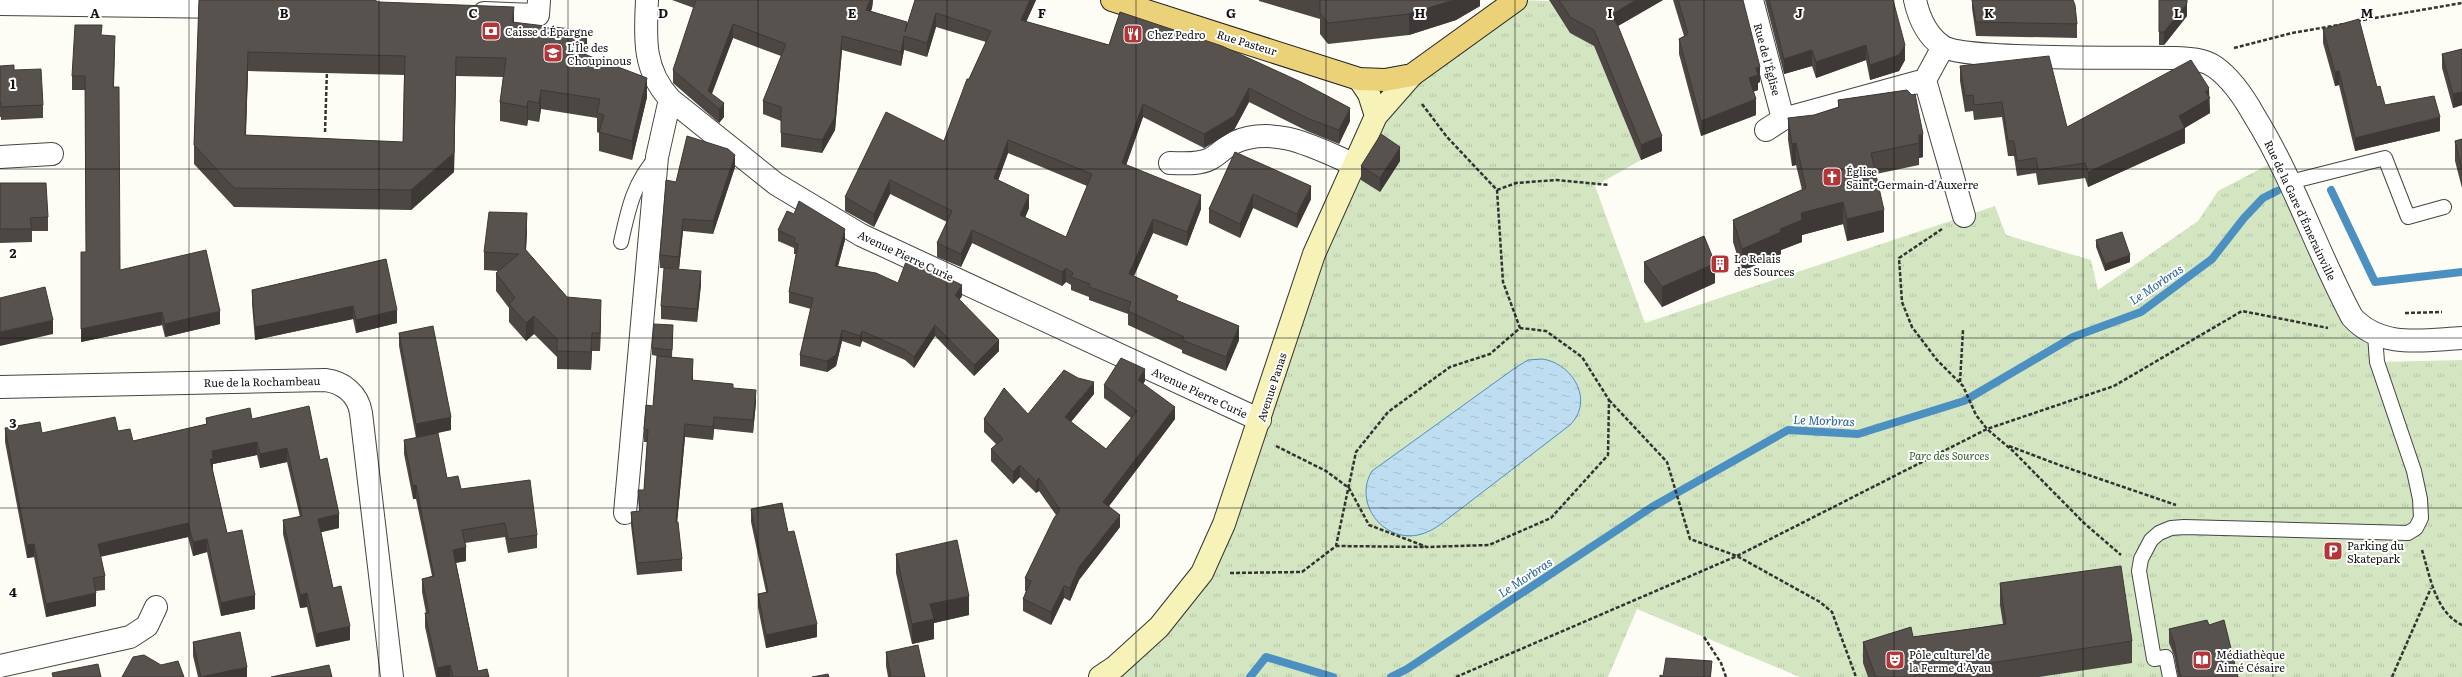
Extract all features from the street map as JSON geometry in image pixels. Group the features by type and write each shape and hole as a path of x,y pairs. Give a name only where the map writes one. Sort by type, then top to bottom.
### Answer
{"main road":[{"name":"Rue Pasteur","path":"1112,0 1359,79 1385,80 1412,75 1516,0"}],"street":[{"path":"467,12 538,15 539,0"},
{"name":"Avenue Pierre Curie","path":"647,0 646,54 654,78 670,100 776,184 861,235 1257,428"},
{"name":"Rue de l'Église","path":"1752,0 1774,124 1925,80"},
{"path":"1915,0 1922,22 1928,34 1943,47 1925,80 1964,216"},
{"path":"0,4 247,4"},
{"name":"Rue de la Gare d'Émerainville","path":"1943,47 1997,55 2177,58 2204,61 2216,67 2244,98 2264,131 2290,182 2352,317 2362,328 2375,335 2403,340 2462,338"},
{"name":"Avenue Panas","path":"1100,677 1115,667 1159,627 1202,573 1224,524 1314,254 1353,164 1376,116 1412,75"},
{"path":"1359,79 1369,94 1376,116"},
{"path":"625,513 657,157 670,100"},
{"path":"1170,163 1198,163 1210,159 1232,144 1248,138 1267,136 1285,137 1305,143 1353,164"},
{"path":"0,157 52,154"},
{"name":"Rue de la Rochambeau","path":"0,387 325,380 344,386 356,400 361,413 392,677"},
{"path":"0,666 130,637 147,626 156,607"}],"lane":[{"path":"621,242 636,186 645,170 657,157"},
{"path":"2290,182 2385,158 2408,216 2444,207"},
{"path":"2170,677 2166,657 2154,659 2139,571 2141,559 2151,540 2159,533 2171,528 2408,533 2416,528 2421,518 2420,499 2414,471 2377,362 2375,335"}],"path":[{"path":"2204,61 2231,49 2292,33 2389,14 2462,3"},
{"path":"325,132 327,62"},
{"path":"1412,75 1423,109 1497,190 1503,282 1520,328"},
{"path":"1497,190 1516,183 1556,180 1609,185"},
{"path":"1964,216 1915,246 1899,258 1902,302 1912,327 1937,360 1963,386 1976,415 1987,429 2007,445 2084,523 2139,571"},
{"path":"1456,677 1738,556 1987,429 2114,386 2242,311 2328,328 2352,317"},
{"path":"1336,546 1356,452 1388,412 1450,367 1490,354 1520,328 1546,331 1582,357 1608,400 1667,462 1690,539 1738,556 1820,602 1832,612 1856,677"},
{"path":"1960,383 1963,330"},
{"path":"1202,573 1302,572 1336,546 1427,547 1489,544 1551,518 1608,455 1608,400"},
{"path":"1257,428 1326,471 1348,488 1369,525 1427,547"},
{"path":"2007,445 2062,466 2179,506"},
{"path":"2416,528 2432,587 2448,613 2462,625"},
{"path":"2392,677 2432,587"},
{"path":"1704,638 1721,664 1726,677"}],"green space":[{"name":"Parc des Sources","path":"1516,0 1549,1 1570,33 1594,46 1641,160 1595,186 1645,323 1995,206 2006,235 2091,260 2098,290 2198,221 2218,191 2279,159 2308,222 2375,335 2377,362 2462,360 2462,677 1800,677 1637,609 1608,677 1100,677 1202,573 1376,116"}],"water":[{"path":"1542,359 1563,367 1577,384 1580,394 1580,405 1577,415 1570,425 1433,529 1418,535 1405,536 1393,532 1383,526 1374,517 1369,507 1366,495 1367,483 1372,471 1515,368 1528,360"}],"building":[{"path":"199,0 374,0 379,2 514,7 512,22 587,31 584,54 647,78 632,141 599,132 604,115 597,113 600,99 541,90 539,103 528,101 527,107 500,102 506,58 456,57 454,153 411,190 234,188 194,145","holes":["248,52 405,56 403,142 245,135"]},
{"path":"696,0 870,0 866,10 907,22 905,32 915,0 1030,0 1021,20 1109,45 1120,12 1222,46 1301,82 1350,108 1339,130 1307,118 1249,88 1234,116 1204,134 1143,104 1122,163 1201,195 1187,232 1153,219 1129,274 1178,296 1176,300 1239,326 1226,357 1182,340 1184,337 1128,311 1131,302 1089,287 1090,284 1071,277 1073,273 1066,268 1062,272 972,230 961,254 937,243 952,211 890,180 874,214 845,197 886,112 944,141 967,79 969,79 991,31 936,13 927,43 904,36 901,52 842,36 835,117 822,140 781,133 781,107 763,101 786,44 733,24 708,91 724,103 719,109 673,70","holes":["1008,140 1092,174 1066,237 1020,215 1029,195 994,178"]},
{"path":"1320,0 1454,0 1409,14 1328,23 1320,13"},
{"path":"1559,0 1636,0 1611,15 1618,26 1662,136 1641,145 1594,30 1570,17"},
{"path":"1678,0 1743,0 1760,67 1756,68 1758,75 1749,78 1756,99 1701,121 1679,39 1688,34"},
{"path":"1769,0 1893,0 1905,45 1899,55 1870,65 1866,45 1816,62 1812,50 1784,59"},
{"path":"1972,0 2073,0 2077,24 1976,22"},
{"path":"2159,0 2187,0 2187,3 2164,32 2159,32"},
{"path":"2359,19 2377,87 2380,86 2385,105 2434,96 2440,117 2355,138 2339,71 2335,72 2323,29"},
{"path":"75,25 102,25 101,35 115,36 113,87 119,87 120,270 206,250 220,311 165,324 162,312 81,329 81,252 86,252 85,76 72,76"},
{"path":"2462,49 2462,92 2453,94 2442,54"},
{"path":"2049,56 2067,127 2191,60 2209,88 2205,91 2210,98 2179,116 2185,128 2088,172 2085,163 2038,170 2036,158 2017,161 2014,141 2008,141 2002,102 1974,105 1973,95 1965,96 1960,66"},
{"path":"14,65 14,70 41,69 43,105 1,107 0,66"},
{"path":"1907,90 1912,95 1915,94 1923,134 1919,135 1919,143 1871,153 1884,210 1847,219 1843,202 1801,213 1802,220 1780,229 1781,232 1742,249 1733,220 1806,188 1796,143 1792,144 1788,118 1814,115 1839,107 1838,100"},
{"path":"1381,134 1400,147 1380,178 1361,166"},
{"path":"687,136 728,149 735,155 713,221 683,219 679,257 660,255 666,180 676,182"},
{"path":"2462,139 2462,169 2455,141"},
{"path":"1235,152 1311,186 1297,214 1253,194 1240,224 1209,209"},
{"path":"0,183 46,183 48,217 30,218 32,229 0,229"},
{"path":"799,201 845,229 835,266 876,273 898,283 907,259 962,285 955,295 999,340 974,365 935,325 914,357 905,350 862,331 860,336 842,330 836,355 827,361 800,355 813,298 789,292 798,244 794,243 795,238 778,230 787,211 794,214"},
{"path":"489,212 527,213 525,249 567,297 601,300 600,333 592,333 591,352 557,351 557,339 534,316 526,323 509,304 515,298 496,273 519,254 484,252"},
{"path":"2122,232 2130,255 2105,264 2096,240"},
{"path":"1704,236 1715,263 1662,287 1644,262"},
{"path":"386,259 397,310 356,320 353,306 255,327 252,290"},
{"path":"664,268 701,271 697,309 661,306"},
{"path":"45,287 53,320 0,332 0,298"},
{"path":"654,324 673,325 672,350 652,348"},
{"path":"433,326 451,417 416,424 399,333"},
{"path":"657,356 693,359 692,380 733,384 733,388 756,390 753,420 714,417 713,427 685,424 676,522 678,522 682,559 637,563 631,512 640,511 638,490 644,490 648,430 644,429 646,405 653,406"},
{"path":"1121,358 1145,369 1138,380 1175,407 1103,502 1120,515 1079,567 1070,588 1064,586 1051,612 1023,599 1031,581 1025,578 1054,518 1060,510 1039,478 1036,481 1020,465 1013,472 991,449 1003,439 984,419 1004,388 1028,414 1064,370 1078,378 1094,382 1065,417 1106,449 1137,411 1104,385"},
{"path":"309,406 320,460 327,458 339,514 318,519 333,588 341,586 350,626 316,634 307,593 300,595 283,520 302,516 287,448 260,454 257,442 212,451 213,459 210,459 227,533 242,530 255,595 221,603 207,539 193,542 188,523 98,544 105,576 93,578 96,593 46,604 34,544 27,545 5,428 40,422 42,433 115,417 118,431 130,429 133,441 207,424 206,418 250,408 252,419"},
{"path":"438,433 447,478 458,476 461,489 530,480 537,535 508,539 505,523 462,530 466,547 453,550 478,671 487,669 489,677 453,677 450,665 437,668 425,613 429,613 422,579 434,576 416,485 413,486 404,440"},
{"path":"782,503 788,532 794,531 817,624 766,635 758,594 768,592 751,509"},
{"path":"957,540 969,596 930,604 934,619 912,624 896,554"},
{"path":"2121,566 2132,641 1914,675 1915,677 1876,677 1863,642 1911,627 1913,637 2006,624 2000,583"},
{"name":"Médiathèque Aimé Césaire","path":"2207,620 2209,625 2224,620 2238,677 2181,677 2174,642 2169,629"},
{"path":"240,632 247,667 201,677 193,642"},
{"path":"918,645 925,677 891,677 886,652"},
{"path":"144,655 161,665 178,661 184,677 122,677 133,657"},
{"path":"1666,658 1712,661 1710,677 1660,677 1660,675 1663,676"},
{"path":"98,664 101,677 53,677 52,673"},
{"path":"329,665 332,677 271,677"},
{"path":"828,674 829,677 812,677"}],"waterway":[{"name":"Le Morbras","path":"2331,190 2375,282 2462,272"},
{"name":"Le Morbras","path":"1391,677 1407,669 1652,507 1788,430 1858,434 1964,401 2073,337 2141,312 2212,259 2244,218 2263,198 2277,191"},
{"name":"Le Morbras","path":"1250,677 1266,657 1333,677"}],"place":[{"name":"Caisse d'Épargne","path":"491,31"},
{"name":"Chez Pedro","path":"1133,34"},
{"name":"L'Île des Choupinous","path":"553,53"},
{"name":"Église Saint-Germain-d'Auxerre","path":"1832,177"},
{"name":"Le Relais des Sources","path":"1720,264"},
{"name":"Parking du Skatepark","path":"2333,551"},
{"name":"Pôle culturel de la Ferme d’Ayau","path":"1895,660"},
{"name":"Médiathèque Aimé Césaire","path":"2202,660"}]}
